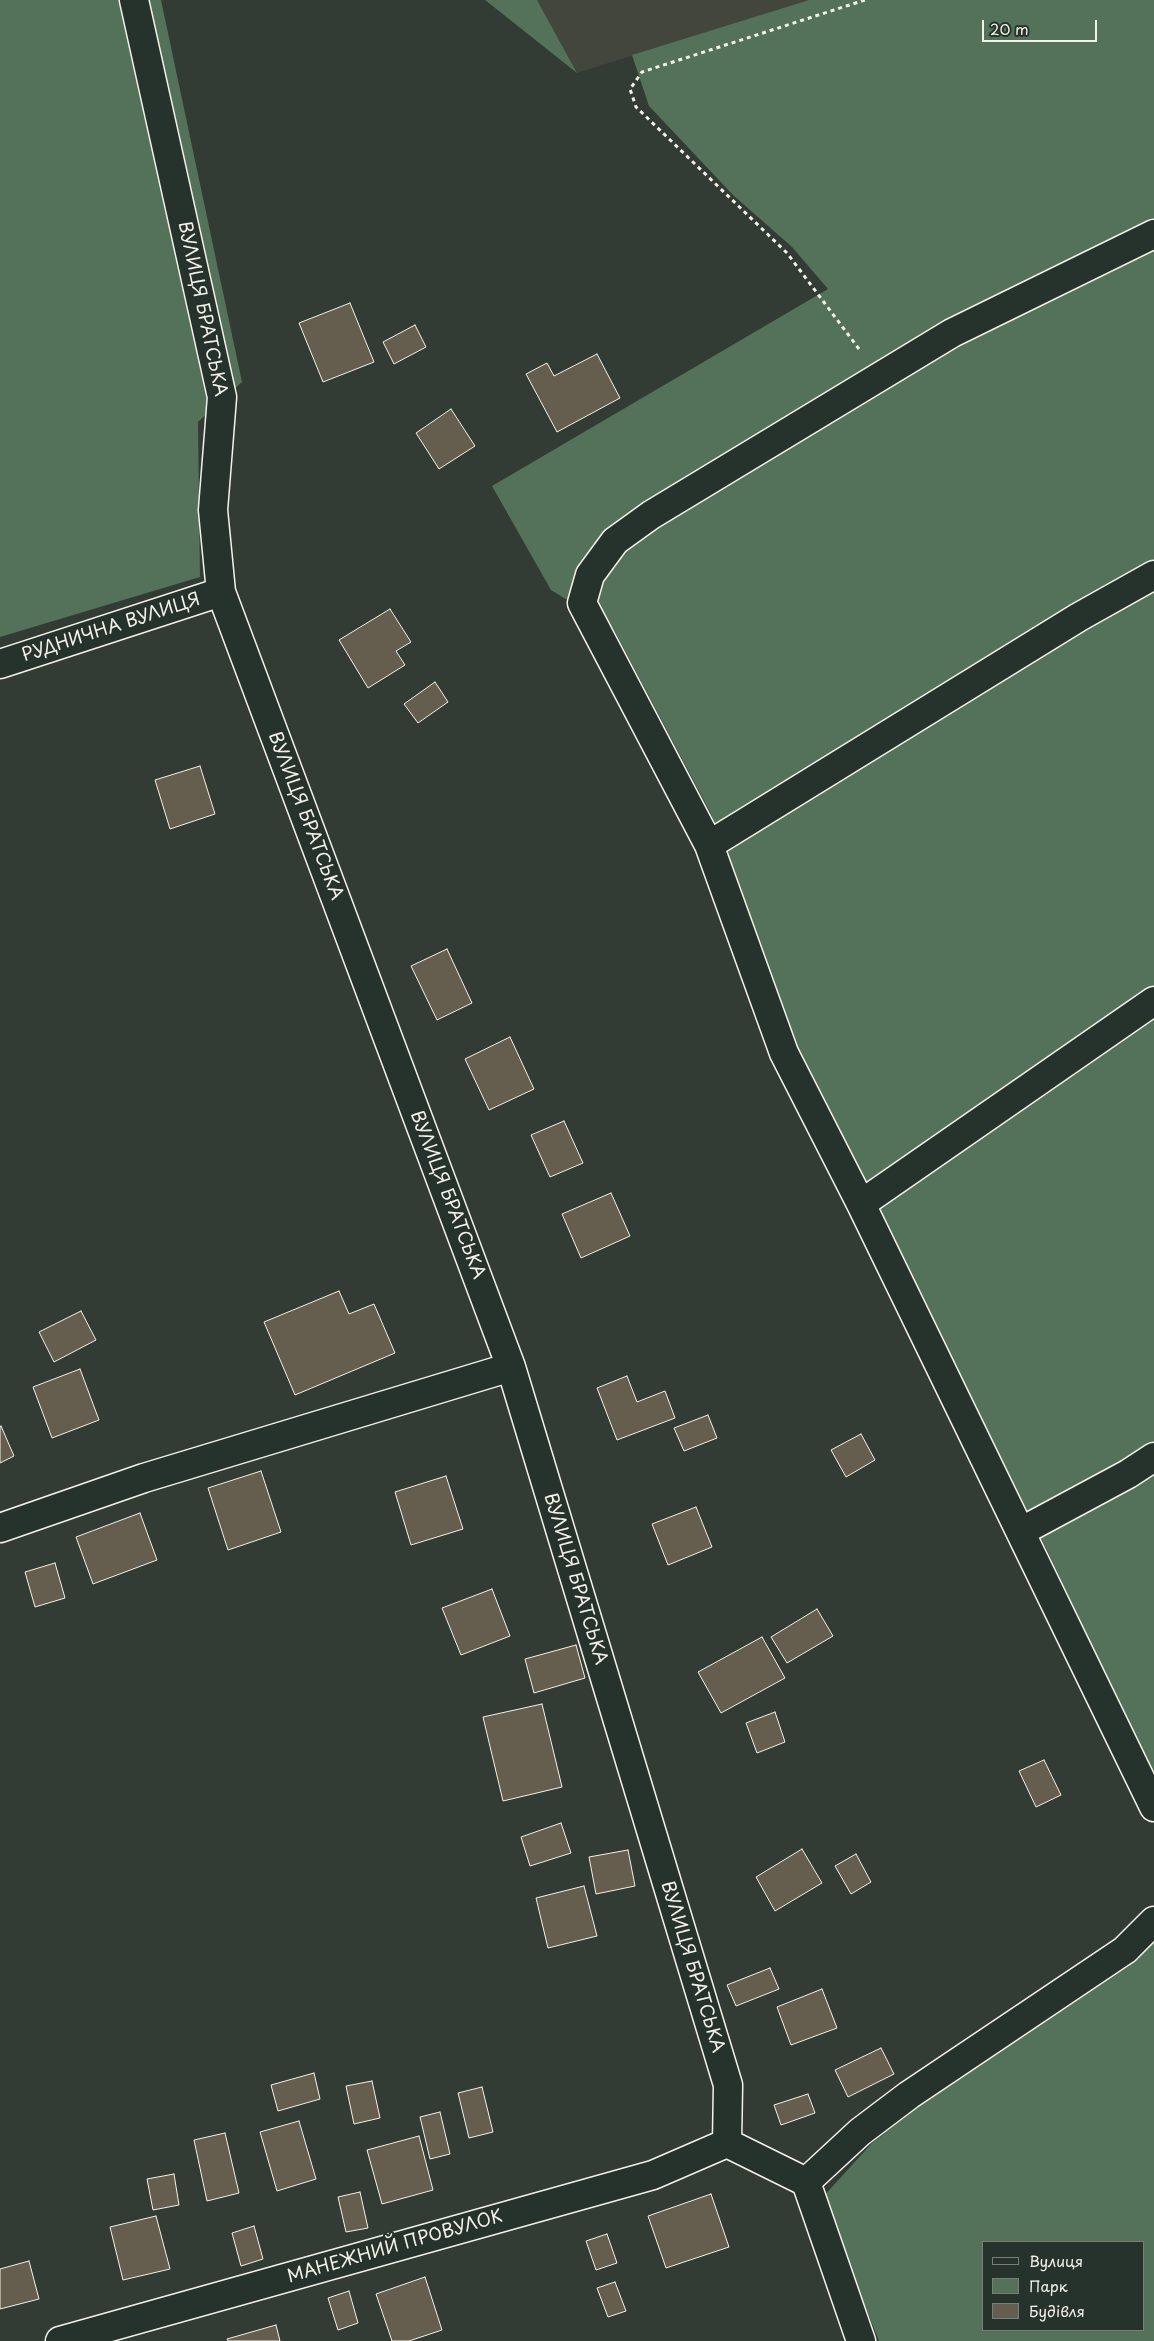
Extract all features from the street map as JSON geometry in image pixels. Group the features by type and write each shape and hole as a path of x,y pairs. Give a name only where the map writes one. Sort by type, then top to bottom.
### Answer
{"street":[{"name":"ВУЛИЦЯ БРАТСЬКА","path":"134,0 222,397 213,510 221,592 511,1367 728,2085 727,2142"},
{"path":"1154,234 952,333 651,515 615,541 590,574 582,603 709,844 784,1053 861,1204 1022,1531 1109,1718 1154,1806"},
{"path":"709,844 1079,617 1154,575"},
{"name":"РУДНИЧНА ВУЛИЦЯ","path":"0,664 221,592"},
{"path":"861,1204 1154,1001"},
{"path":"0,1528 144,1478 511,1367"},
{"path":"1022,1531 1128,1474 1154,1456"},
{"path":"806,2182 860,2132 909,2095 1125,1950 1154,1921"},
{"path":"727,2142 806,2182 861,2341"},
{"name":"МАНЕЖНИЙ ПРОВУЛОК","path":"60,2341 653,2174 727,2142"}],"path":[{"path":"865,0 642,72 630,89 636,107 787,253 880,377"}],"shaded area":[{"path":"537,0 809,0 577,73"}],"green space":[{"path":"0,0 161,0 242,382 198,422 200,577 0,637"},
{"path":"485,0 537,0 577,73"},
{"path":"809,0 1154,0 1154,1779 1046,1548 794,1047 710,812 613,628 551,590 492,486 828,289 792,247 733,195 649,106 632,55"},
{"path":"1154,1938 1154,2341 879,2341 822,2198 872,2143 915,2109 1129,1966"}],"building":[{"path":"350,303 374,362 323,382 299,323"},
{"path":"415,325 426,347 394,364 383,342"},
{"path":"597,354 620,398 557,432 526,374 547,363 554,376"},
{"path":"451,409 475,446 439,469 416,433"},
{"path":"390,609 411,642 396,651 405,665 368,688 339,640"},
{"path":"435,682 448,702 418,723 404,704"},
{"path":"200,766 215,814 170,829 155,780"},
{"path":"447,949 472,1003 437,1020 411,966"},
{"path":"510,1037 534,1089 489,1110 465,1059"},
{"path":"564,1121 583,1163 550,1177 531,1135"},
{"path":"611,1193 630,1236 581,1258 562,1214"},
{"path":"339,1291 349,1314 374,1304 395,1353 295,1395 264,1322"},
{"path":"81,1311 96,1340 54,1362 39,1332"},
{"path":"80,1369 99,1420 52,1438 33,1387"},
{"path":"627,1376 637,1402 665,1391 675,1418 617,1440 597,1388"},
{"path":"708,1415 717,1438 684,1451 674,1428"},
{"path":"0,1427 14,1456 0,1463"},
{"path":"861,1434 875,1460 846,1477 831,1450"},
{"path":"261,1471 281,1532 228,1550 208,1488"},
{"path":"446,1476 463,1529 411,1545 395,1492"},
{"path":"696,1507 712,1547 668,1565 652,1524"},
{"path":"140,1513 157,1560 93,1584 76,1537"},
{"path":"55,1563 65,1598 35,1607 25,1572"},
{"path":"492,1589 510,1636 461,1655 442,1608"},
{"path":"817,1609 833,1636 787,1663 771,1637"},
{"path":"762,1637 785,1678 721,1713 698,1672"},
{"path":"576,1645 585,1678 534,1693 525,1659"},
{"path":"542,1704 562,1787 503,1801 483,1717"},
{"path":"775,1712 785,1742 757,1753 746,1723"},
{"path":"1044,1760 1061,1795 1036,1807 1019,1771"},
{"path":"561,1823 571,1853 530,1866 521,1837"},
{"path":"802,1849 822,1883 775,1911 756,1877"},
{"path":"628,1850 635,1886 596,1894 589,1857"},
{"path":"856,1854 871,1882 851,1894 835,1866"},
{"path":"584,1886 597,1936 548,1948 536,1898"},
{"path":"770,1968 779,1989 736,2006 727,1985"},
{"path":"822,1989 837,2028 791,2045 777,2007"},
{"path":"881,2048 894,2074 848,2097 835,2070"},
{"path":"314,2073 320,2099 278,2111 271,2085"},
{"path":"372,2081 380,2118 354,2124 346,2086"},
{"path":"482,2087 493,2132 469,2138 458,2093"},
{"path":"808,2094 815,2113 781,2125 774,2105"},
{"path":"440,2112 450,2154 430,2159 420,2117"},
{"path":"299,2121 316,2179 277,2191 260,2132"},
{"path":"225,2133 239,2193 207,2201 194,2140"},
{"path":"419,2136 433,2190 382,2204 367,2150"},
{"path":"174,2174 179,2205 153,2210 147,2179"},
{"path":"360,2192 368,2228 346,2232 338,2197"},
{"path":"711,2194 729,2247 666,2268 648,2216"},
{"path":"156,2216 170,2269 123,2280 110,2227"},
{"path":"254,2226 263,2259 241,2266 232,2233"},
{"path":"607,2234 617,2263 596,2270 586,2241"},
{"path":"29,2261 39,2299 0,2309 0,2269"},
{"path":"425,2277 442,2330 409,2341 392,2341 376,2294"},
{"path":"615,2282 626,2311 608,2317 597,2288"},
{"path":"349,2291 358,2323 338,2330 328,2298"},
{"path":"276,2325 280,2341 228,2341 227,2339"}]}
